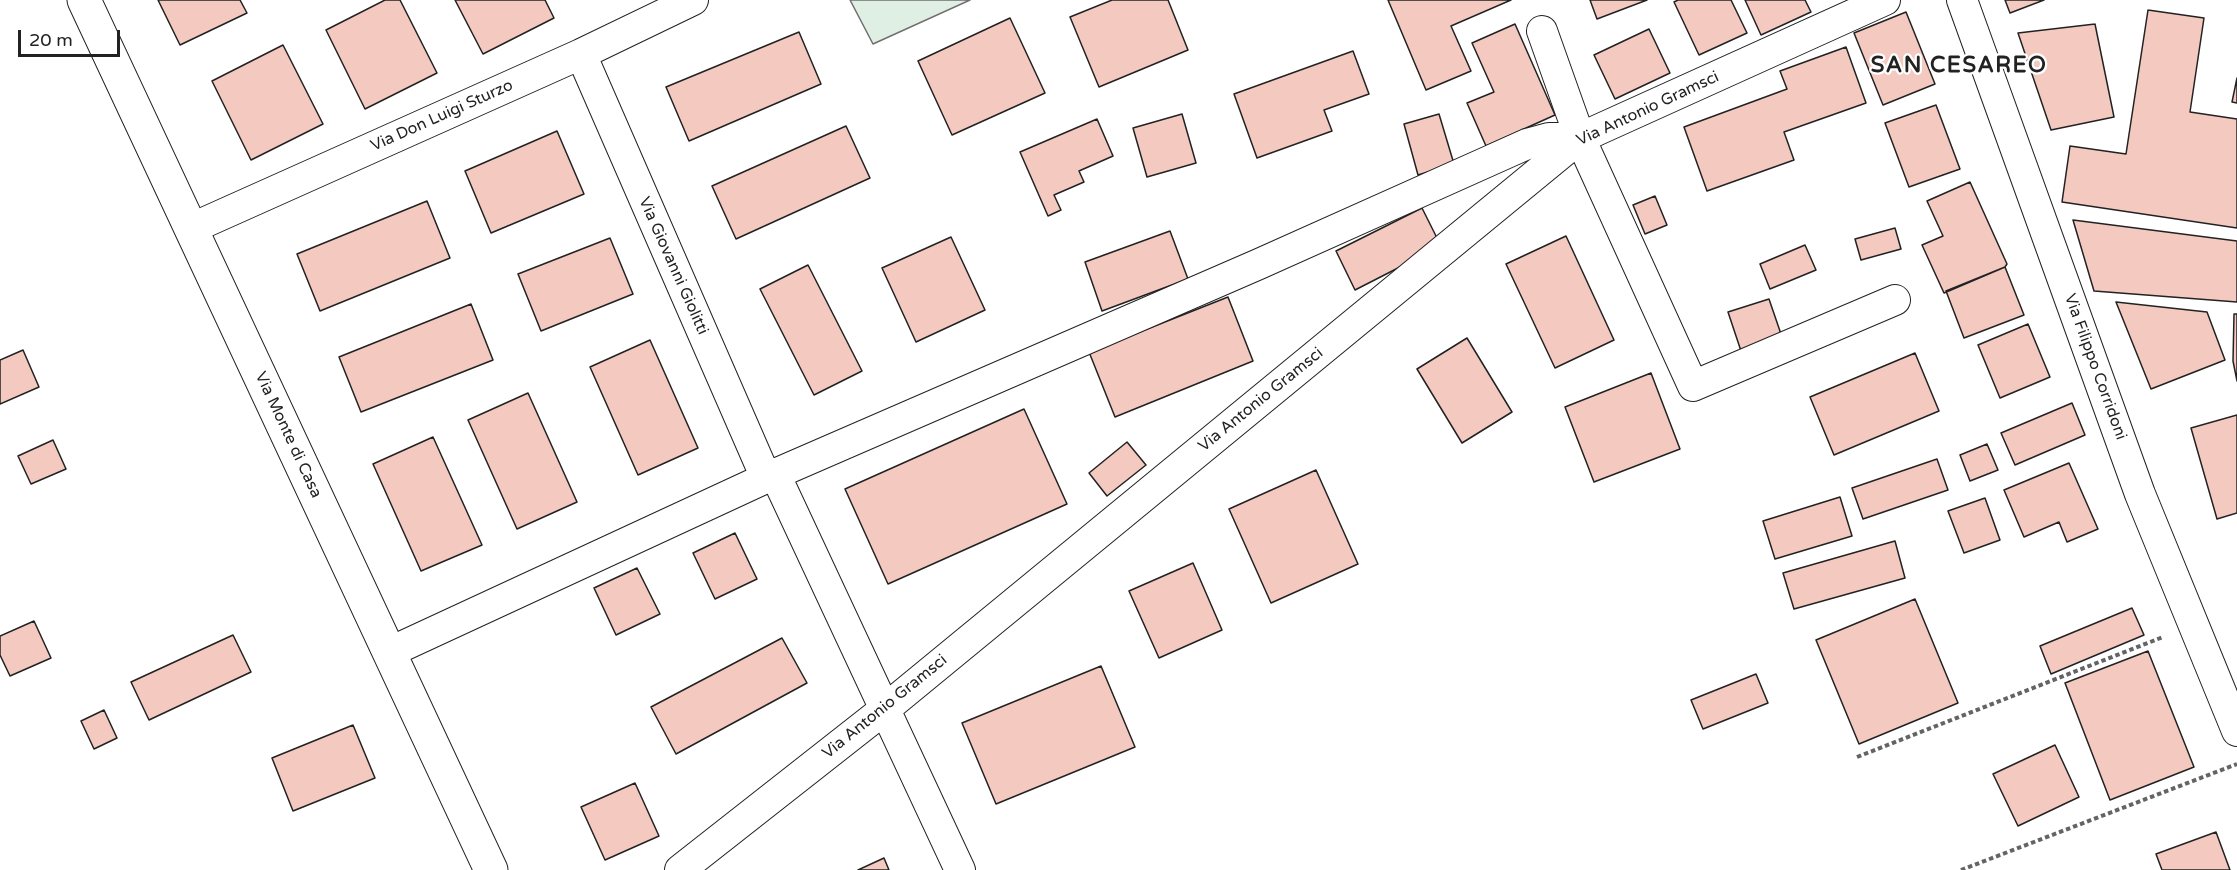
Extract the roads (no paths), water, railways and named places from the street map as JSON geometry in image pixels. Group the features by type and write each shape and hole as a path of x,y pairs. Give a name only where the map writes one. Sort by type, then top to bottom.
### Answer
{"street":[{"name":"Via Monte di Casa","path":"84,0 491,870"},
{"name":"Via Don Luigi Sturzo","path":"190,229 581,54 693,0"},
{"name":"Via Antonio Gramsci","path":"681,870 885,709 1580,138 1885,0"},
{"name":"Via Filippo Corridoni","path":"1962,0 2140,494 2237,731"},
{"path":"1542,31 1580,138 1693,386 1894,300"},
{"name":"Via Giovanni Giolitti","path":"581,54 771,476 885,709 960,870"},
{"path":"390,652 771,476 1527,144 1550,138 1580,138"}],"district":[{"name":"SAN CESAREO","path":"1959,66"}]}
